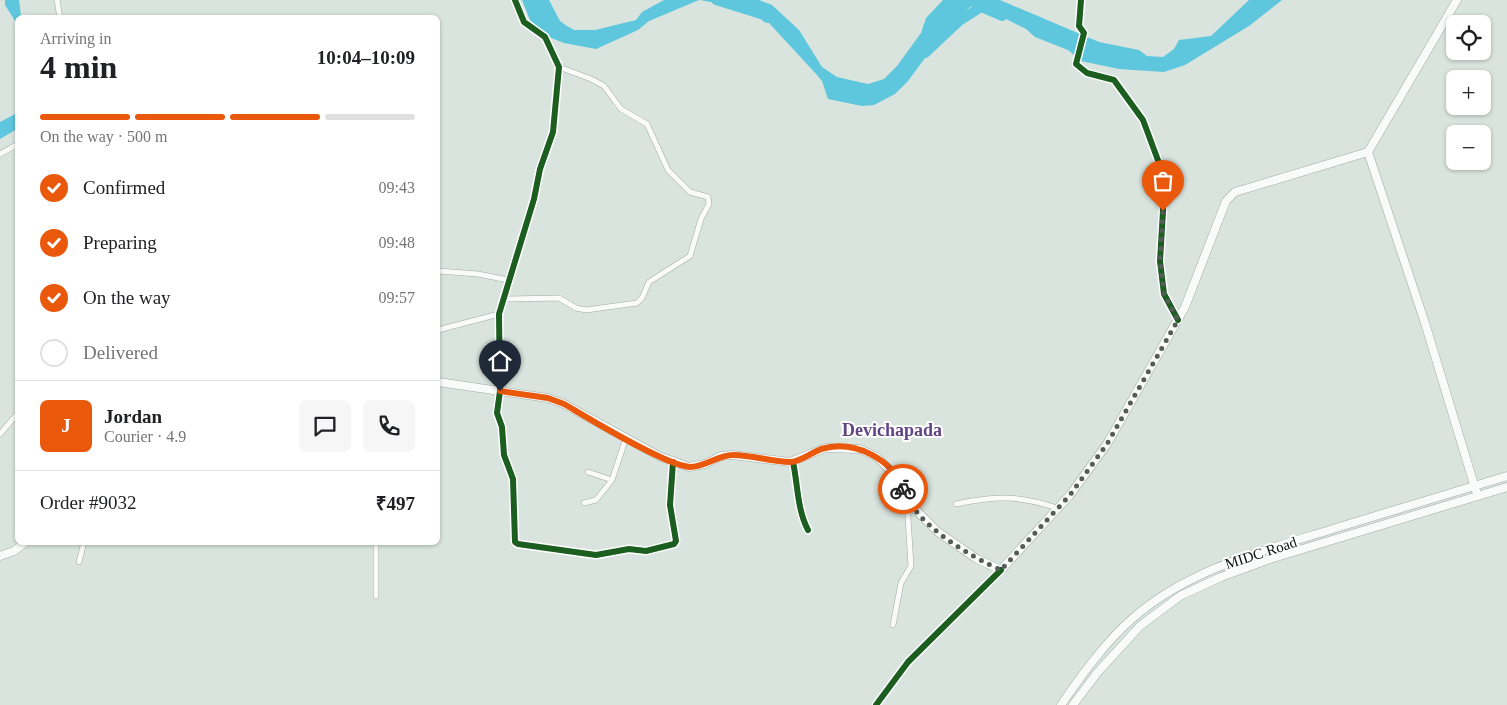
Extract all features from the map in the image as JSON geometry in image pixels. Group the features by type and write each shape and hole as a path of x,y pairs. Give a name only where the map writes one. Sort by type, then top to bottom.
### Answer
{"main road":[{"path":"440,382 548,398 564,404 673,462 689,467 705,464 721,456 732,455 793,462 825,448 860,449 877,457 892,472 902,486 907,501 938,532 977,559 1001,570 1070,495 1107,444 1185,308 1226,201 1235,192 1368,152 1457,0"},
{"path":"1368,152 1422,314 1477,496"},
{"name":"MIDC Road","path":"1061,705 1089,666 1133,618 1175,588 1217,567 1267,550 1507,476"},
{"name":"MIDC Road","path":"1073,705 1096,673 1140,626 1180,596 1221,577 1270,559 1507,487"},
{"path":"0,556 14,551 22,545"}],"street":[{"path":"57,0 60,15"},
{"path":"515,0 524,22 545,37 559,67 553,132 540,168 528,221 508,280 499,314 500,391 498,416 502,427 504,455 513,479 514,538 518,544 596,555 629,549 646,550 674,544 676,541 670,498 673,462"},
{"path":"1081,0 1078,26 1084,33 1076,64 1087,73 1114,80 1143,120 1162,171 1163,211 1160,261 1164,294 1178,320"},
{"path":"503,300 559,298 576,308 586,310 637,303 642,298 648,282 690,256 701,219 709,204 708,197 690,192 668,170 646,124 621,109 600,83 559,67"},
{"path":"0,154 15,146"},
{"path":"440,271 478,274 508,280"},
{"path":"440,329 499,314"},
{"path":"0,434 15,416"},
{"path":"584,503 596,500 612,480 626,438"},
{"path":"793,462 799,503 803,520 808,530"},
{"path":"588,472 612,480"},
{"path":"956,504 1014,497 1035,500 1057,508"},
{"path":"893,625 901,583 911,566 907,501"},
{"path":"79,562 83,545"},
{"path":"376,545 376,596"},
{"path":"876,705 908,662 1001,570"}],"water":[{"path":"5,0 19,0 21,15 15,15 15,21 5,5"},
{"path":"522,0 549,0 560,21 567,26 574,30 595,30 636,20 642,12 664,0 699,0 649,21 638,30 596,49 564,43 546,36 530,20"},
{"path":"700,0 759,0 772,5 799,30 822,67 837,77 868,84 884,79 897,66 921,33 926,18 943,0 1000,0 1099,42 1139,50 1147,56 1163,57 1174,49 1179,40 1211,36 1249,0 1282,0 1249,26 1185,65 1164,72 1119,69 1081,61 1068,50 1035,37 1026,29 994,13 981,4 970,7 959,17 936,43 908,81 895,94 874,105 862,106 828,99 822,81 817,75 769,23 753,10"},
{"path":"15,114 15,130 0,139 0,122"}],"waterway":[{"path":"716,0 764,15 767,18"},
{"path":"925,53 959,21 981,7 1002,16"}],"cycle path":[{"path":"515,0 524,22 545,37 559,67 553,132 540,169 534,199 499,314 500,391 497,413 502,427 504,455 513,479 515,542 596,555 629,549 646,551 674,544 676,541 670,505 673,462"},
{"path":"1081,0 1079,26 1084,33 1076,64 1087,73 1114,80 1143,120 1162,171 1163,211 1160,261 1164,294 1178,320"},
{"path":"793,462 800,505 808,530"},
{"path":"876,705 908,662 1001,570"}],"way so far":[{"path":"903,489 907,501 938,532 977,559 1001,570 1070,495 1107,444 1178,320 1164,294 1160,261 1163,211"}],"district":[{"name":"Devichapada","path":"892,430"}],"route":[{"path":"500,391 548,398 564,404 659,456 689,467 705,464 721,456 752,456 793,462 825,448 860,449 877,457 892,472 903,489"}]}
